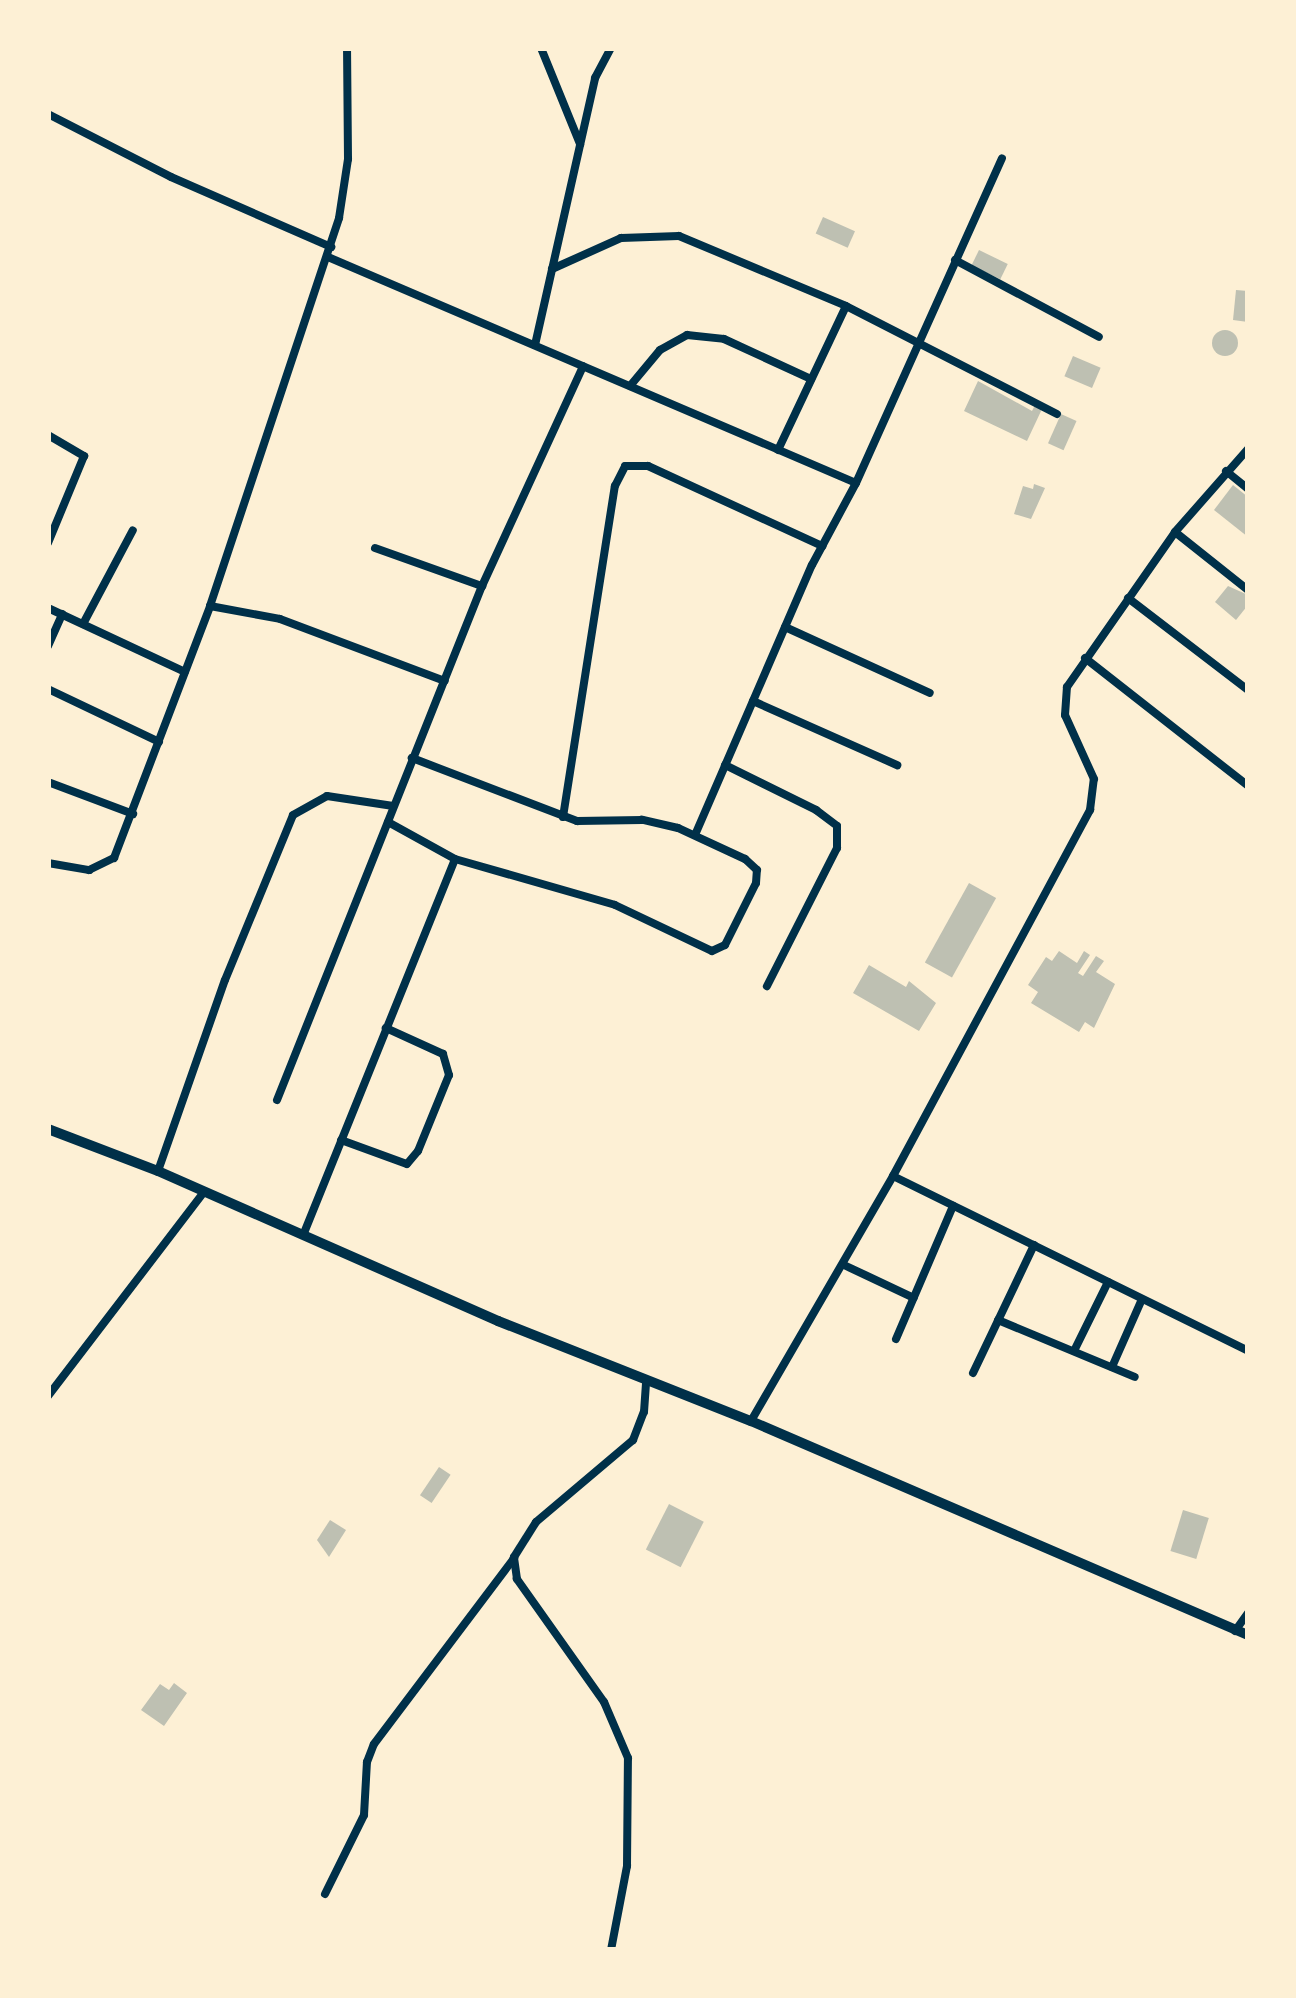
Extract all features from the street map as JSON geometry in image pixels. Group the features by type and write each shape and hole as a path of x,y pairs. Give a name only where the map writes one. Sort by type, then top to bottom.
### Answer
{"street":[{"path":"48,863 101,866 114,858 210,607 330,252 348,159 347,48"},
{"path":"541,48 580,146"},
{"path":"535,345 595,79 610,48"},
{"path":"48,114 330,252 856,484"},
{"path":"694,835 1002,158"},
{"path":"552,269 621,238 658,232 700,242 846,306 1058,414"},
{"path":"955,260 1099,337"},
{"path":"778,450 846,306"},
{"path":"630,386 660,350 687,334 724,339 811,379"},
{"path":"277,1100 482,586 583,366"},
{"path":"48,435 84,456 48,543"},
{"path":"752,1421 844,1265 1090,810 1094,778 1064,701 1085,658 1174,532 1248,449"},
{"path":"563,817 615,486 626,466 648,466 822,545"},
{"path":"1226,472 1248,489"},
{"path":"83,624 133,530"},
{"path":"1174,532 1248,590"},
{"path":"376,548 482,586"},
{"path":"1127,598 1248,690"},
{"path":"210,607 280,619 445,681"},
{"path":"48,608 185,672"},
{"path":"48,646 62,614"},
{"path":"785,627 930,693"},
{"path":"1085,658 1248,785"},
{"path":"48,688 159,742"},
{"path":"753,701 897,765"},
{"path":"388,822 455,859 615,905 704,948 719,950 756,883 757,870 694,835 652,821 592,823 563,817 412,758"},
{"path":"725,765 816,810 837,826 837,848 767,986"},
{"path":"48,782 133,814"},
{"path":"158,1171 225,980 293,815 327,796 393,806"},
{"path":"304,1233 455,859"},
{"path":"341,1140 407,1164 418,1151 442,1094 449,1060 386,1028"},
{"path":"48,1130 158,1171 752,1421 1242,1633 1248,1613"},
{"path":"893,1176 1248,1351"},
{"path":"48,1396 203,1193"},
{"path":"896,1339 953,1205"},
{"path":"973,1373 1034,1245"},
{"path":"844,1265 914,1298"},
{"path":"1074,1352 1108,1282"},
{"path":"1112,1367 1142,1299"},
{"path":"998,1321 1136,1377"},
{"path":"325,1894 364,1815 367,1762 374,1744 536,1522 633,1441 644,1412 646,1380"},
{"path":"514,1557 517,1579 527,1597 604,1702 623,1738 629,1778 627,1866 611,1950"}],"building":[{"path":"823,217 855,231 848,248 816,233"},
{"path":"979,250 1008,264 1000,279 972,265"},
{"path":"1236,290 1248,291 1248,322 1233,320"},
{"path":"1225,330 1238,343 1225,356 1212,343"},
{"path":"1073,356 1101,368 1092,388 1064,376"},
{"path":"978,381 1032,411 1035,405 1042,409 1027,441 964,411"},
{"path":"1061,414 1077,421 1064,450 1048,443"},
{"path":"1034,484 1045,488 1031,519 1014,514 1023,486 1033,489"},
{"path":"1233,485 1248,497 1248,537 1214,510"},
{"path":"1228,586 1248,595 1248,605 1236,620 1215,602"},
{"path":"969,883 996,898 952,978 925,963"},
{"path":"1059,951 1077,963 1084,951 1090,955 1078,973 1083,976 1096,956 1104,961 1096,972 1115,984 1094,1028 1085,1022 1079,1032 1031,1003 1038,992 1028,985 1046,957 1052,961"},
{"path":"869,965 906,987 909,981 936,1003 919,1031 853,993"},
{"path":"439,1467 451,1475 432,1503 420,1495"},
{"path":"669,1504 704,1522 681,1567 646,1549"},
{"path":"1183,1510 1209,1518 1196,1559 1170,1551"},
{"path":"330,1520 346,1530 329,1557 317,1540"},
{"path":"174,1683 187,1693 164,1726 141,1710 160,1684 169,1690"}]}
